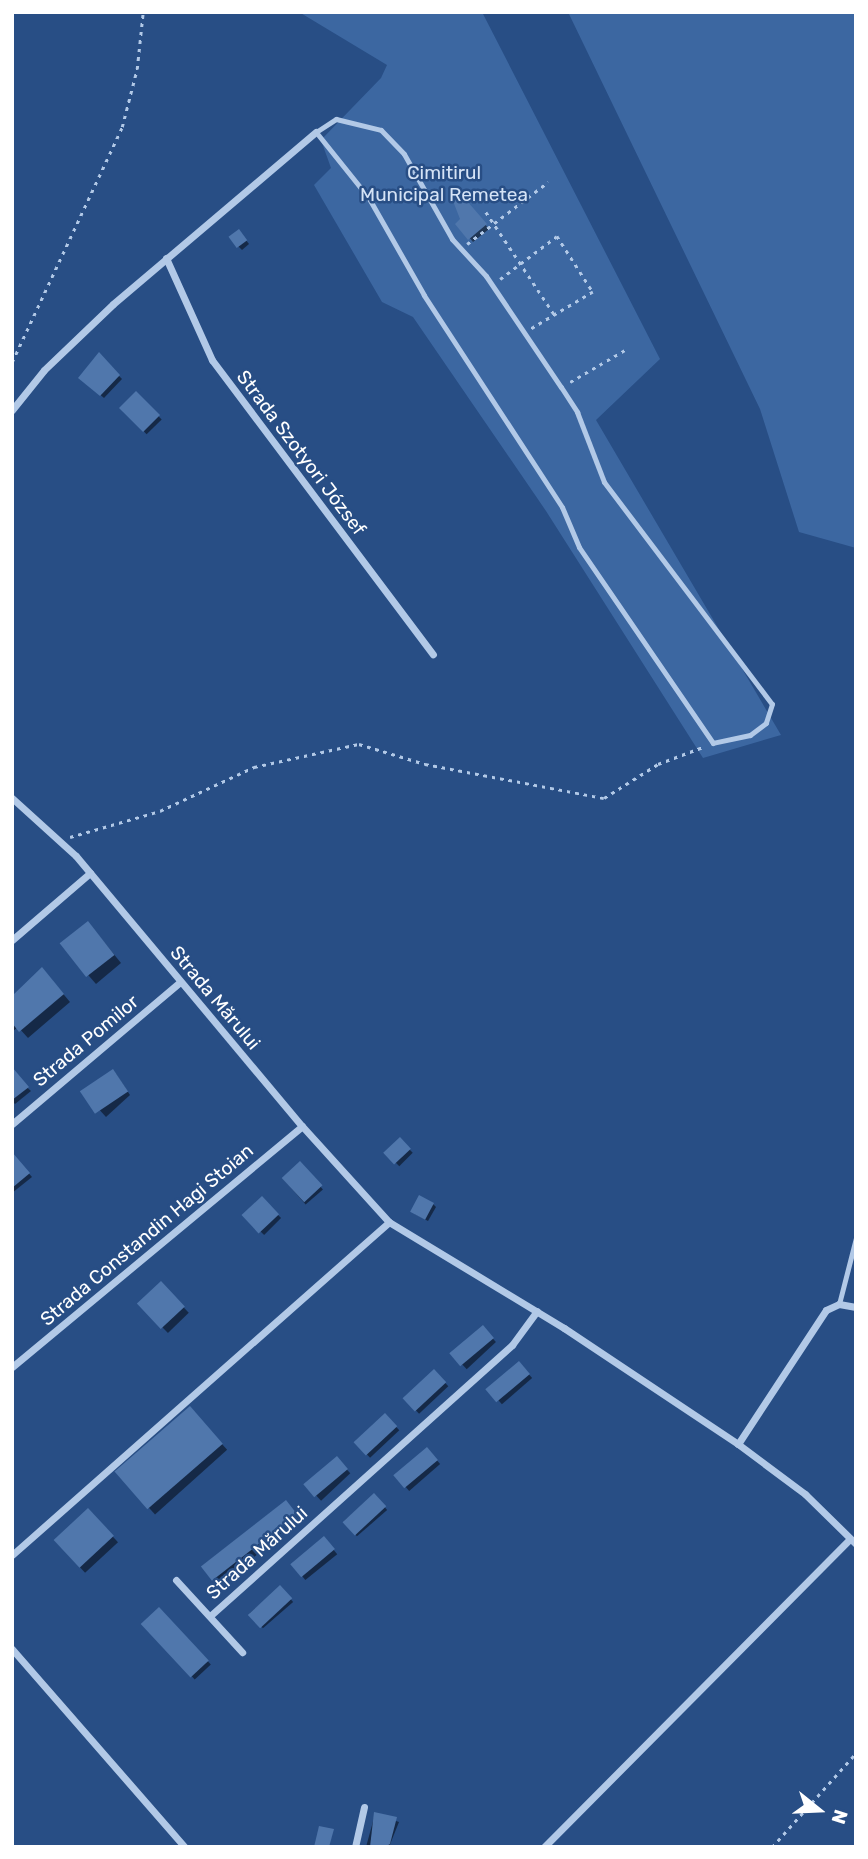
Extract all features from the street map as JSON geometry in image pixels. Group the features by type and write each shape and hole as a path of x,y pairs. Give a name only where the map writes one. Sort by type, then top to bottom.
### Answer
{"street":[{"path":"12,410 44,370 166,258 316,132"},
{"name":"Strada Szotyori József","path":"166,258 212,360 433,654"},
{"name":"Strada Mărului","path":"12,798 60,840 90,873 302,1126 389,1222 537,1311 738,1444 805,1494 853,1542 544,1847"},
{"path":"12,940 90,873"},
{"name":"Strada Pomilor","path":"12,1124 180,982"},
{"name":"Strada Constandin Hagi Stoian","path":"12,1367 302,1126"},
{"path":"12,1555 389,1222"},
{"path":"738,1444 811,1328 826,1310 839,1304 856,1307"},
{"name":"Strada Mărului","path":"210,1616 512,1345 537,1311"},
{"name":"Strada Mărului","path":"176,1580 242,1652"},
{"path":"12,1649 185,1847"},
{"path":"355,1847 365,1807"}],"lane":[{"path":"336,120 381,130 404,154 425,196 492,286 577,412 611,492 772,704 766,723 750,735 713,743 579,547 562,507 424,295 369,197 316,132 336,120"},
{"path":"856,1132 856,1137"},
{"path":"839,1304 856,1238"}],"path":[{"path":"12,362 122,127 136,69 143,12"},
{"path":"462,249 548,182"},
{"path":"486,212 555,317"},
{"path":"492,286 557,236 593,292 555,317 524,332"},
{"path":"561,387 625,350"},
{"path":"60,840 159,811 254,767 359,744 425,764 483,771 559,793 604,798 659,764 713,743"},
{"path":"772,1847 856,1753"}],"green space":[{"name":"Cimitirul Municipal Remetea","path":"299,12 482,12 660,359 596,420 781,735 703,758 546,511 413,317 382,302 314,185 331,168 321,140 381,78 387,65"},
{"path":"568,12 856,12 856,548 799,532 760,409"}],"building":[{"path":"461,194 487,224 468,240 455,224 460,219 453,201"},
{"path":"239,229 247,240 237,248 228,237"},
{"path":"99,352 120,375 100,396 78,378"},
{"path":"136,391 160,415 143,432 119,408"},
{"path":"88,921 114,955 86,977 60,943"},
{"path":"42,967 64,994 19,1032 12,1023 12,996"},
{"path":"12,1067 29,1087 12,1100"},
{"path":"113,1069 128,1091 95,1114 80,1091"},
{"path":"400,1137 411,1149 394,1164 383,1153"},
{"path":"12,1152 30,1173 12,1188"},
{"path":"300,1161 323,1185 304,1202 282,1178"},
{"path":"419,1195 434,1203 425,1220 410,1212"},
{"path":"262,1196 279,1214 259,1233 242,1215"},
{"path":"161,1281 185,1307 161,1329 137,1304"},
{"path":"483,1325 494,1338 460,1366 449,1353"},
{"path":"519,1361 530,1374 496,1402 485,1389"},
{"path":"434,1369 446,1382 415,1411 403,1398"},
{"path":"190,1406 223,1444 147,1509 115,1472"},
{"path":"385,1413 397,1426 366,1455 354,1442"},
{"path":"427,1447 438,1460 404,1488 393,1475"},
{"path":"337,1456 348,1469 314,1497 303,1484"},
{"path":"374,1493 386,1506 355,1535 343,1522"},
{"path":"286,1500 297,1514 212,1581 201,1566"},
{"path":"88,1508 114,1536 80,1568 54,1540"},
{"path":"324,1536 335,1549 301,1577 290,1564"},
{"path":"280,1585 292,1598 260,1628 248,1615"},
{"path":"159,1607 209,1660 191,1677 141,1624"},
{"path":"374,1812 397,1817 390,1844 385,1847 370,1847"},
{"path":"319,1826 334,1829 329,1847 314,1847"}]}
